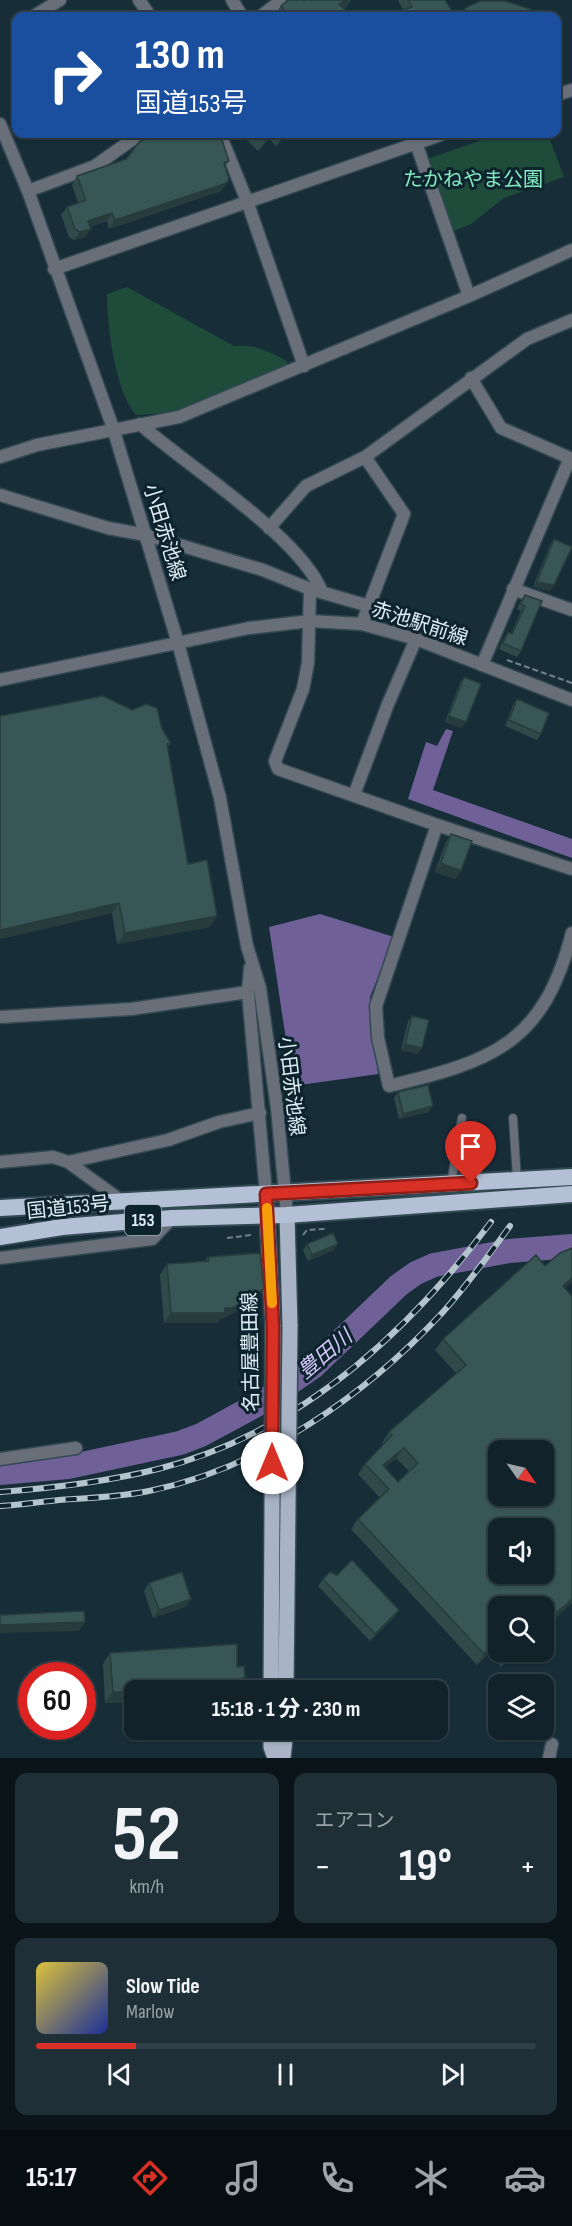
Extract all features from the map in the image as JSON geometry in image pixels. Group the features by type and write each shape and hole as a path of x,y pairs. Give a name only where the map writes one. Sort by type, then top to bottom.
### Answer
{"highway":[{"name":"国道153号","path":"0,1208 572,1177"},
{"name":"国道153号","path":"0,1237 62,1227 172,1218 286,1215 572,1194"}],"main road":[{"name":"名古屋豊田線","path":"266,1194 273,1327 271,1680"},
{"name":"名古屋豊田線","path":"286,1215 290,1326 286,1680"}],"street":[{"path":"40,12 60,0"},
{"path":"266,12 282,0"},
{"name":"小田赤池線","path":"0,124 28,190 54,269 113,428 178,643 220,798 250,963 260,988 286,1215"},
{"path":"28,190 95,166 134,138"},
{"path":"222,138 247,201 304,366"},
{"path":"54,269 432,138"},
{"path":"416,143 469,296"},
{"path":"0,457 37,445 113,428 179,417 469,296 572,250"},
{"path":"269,528 306,486 365,457 527,339 572,320"},
{"path":"471,378 501,428 571,458 482,665"},
{"path":"140,424 269,528 315,577 316,591 310,621 308,663 303,690 275,761 278,769 437,825 572,869"},
{"path":"362,624 404,514 365,457"},
{"path":"0,495 108,528 146,535 263,570 316,591 369,606"},
{"path":"513,589 572,610"},
{"name":"赤池駅前線","path":"0,680 249,628 310,621 362,624 416,639 572,699"},
{"path":"354,795 388,704 416,639"},
{"path":"437,825 376,1006 378,1038 389,1086 456,1070 485,1057 514,1039 529,1026 549,995 565,960 572,933"},
{"name":"小田赤池線","path":"250,963 248,992 266,1194"},
{"path":"0,1017 131,1009 248,992"},
{"path":"68,1162 168,1140 219,1122 260,1113"},
{"name":"153","path":"0,1162 53,1157 68,1162 124,1203"},
{"path":"0,1258 152,1239 172,1218"},
{"path":"0,1459 76,1448"},
{"path":"549,1758 552,1744"}],"lane":[{"path":"451,1184 462,1118"},
{"path":"513,1118 517,1180"}],"path":[{"path":"502,658 572,683"}],"green space":[{"name":"たかねやま公園","path":"487,138 549,138 564,177 504,198 471,224 454,231 427,159"},
{"path":"127,287 234,346 248,346 274,354 287,361 287,371 177,412 136,415 129,404 118,375 107,307 107,294"}],"shaded area":[{"path":"446,729 453,731 433,790 572,839 572,858 408,799 426,742 437,746"},
{"path":"320,914 394,937 370,997 378,1074 293,1086 269,927"}],"building":[{"path":"288,0 347,0 339,4 347,12 286,12 281,6"},
{"path":"408,0 445,0 452,12 396,12 412,7"},
{"path":"480,1 505,1 533,12 462,12"},
{"path":"149,138 221,138 229,161 224,163 229,179 227,183 115,220 112,213 88,221 91,229 80,232 75,229 67,207 86,200 77,176 126,159 140,141"},
{"path":"554,539 572,547 554,585 537,582"},
{"path":"525,595 542,601 521,651 503,643 508,632 512,634 525,606 521,604"},
{"path":"464,677 481,684 466,722 449,716"},
{"path":"103,696 132,710 146,704 157,708 162,729 171,743 167,744 188,864 207,860 217,916 125,933 119,903 0,930 0,716"},
{"path":"517,699 549,713 541,734 509,720"},
{"path":"451,834 472,841 461,871 441,863"},
{"path":"412,1016 429,1020 422,1048 405,1044"},
{"path":"428,1085 433,1106 403,1114 398,1092"},
{"path":"333,1233 338,1244 312,1255 307,1244"},
{"path":"572,1248 572,1278 563,1286 572,1296 572,1599 554,1615 554,1596 488,1596 488,1650 484,1654 358,1519 389,1489 365,1464 392,1435 389,1432 466,1365 443,1339 536,1255 545,1266 560,1253","holes":["404,1448 418,1463 398,1482 383,1465"]},
{"path":"260,1253 264,1289 232,1308 225,1308 225,1313 171,1313 167,1264 209,1261 208,1257"},
{"path":"352,1560 399,1610 375,1634 323,1579 330,1572 337,1575"},
{"path":"182,1572 191,1599 159,1610 149,1583"},
{"path":"84,1611 85,1622 0,1625 0,1615"},
{"path":"237,1644 237,1667 244,1666 245,1678 238,1680 124,1680 124,1692 113,1692 110,1653"}],"waterway":[{"name":"豊田川","path":"0,1473 68,1467 180,1443 201,1435 262,1402 313,1367 399,1285 416,1273 434,1265 509,1251 572,1246"}],"railway":[{"path":"0,1492 79,1484 158,1469 209,1453 257,1431 302,1405 345,1374 385,1340 423,1303 491,1222"},
{"path":"0,1506 149,1491 191,1480 232,1465 271,1446 310,1424 346,1399 413,1343 452,1302 510,1226"}],"slow traffic":[{"path":"267,1208 272,1303"}],"route":[{"path":"272,1463 273,1327 266,1194 471,1183"}]}
